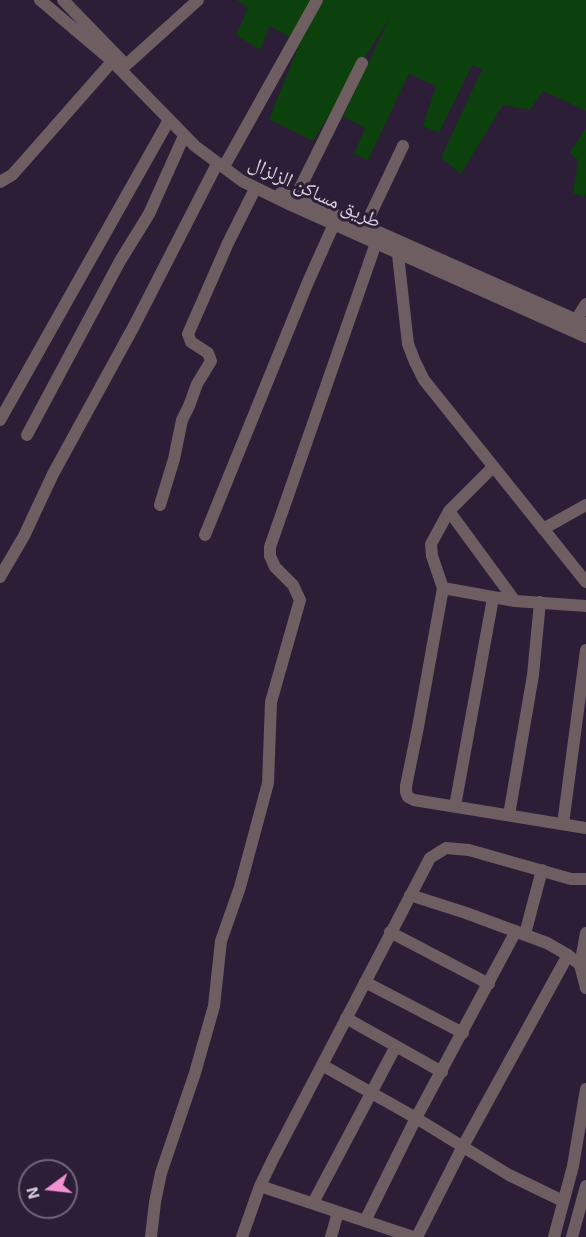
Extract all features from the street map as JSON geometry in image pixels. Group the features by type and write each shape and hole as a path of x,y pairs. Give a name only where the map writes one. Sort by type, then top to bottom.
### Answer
{"street":[{"name":"طريق مساكن الزلزال","path":"40,0 118,61 221,164 254,181 365,226 397,246 586,337"},
{"path":"0,182 12,175 118,61 198,0"},
{"path":"0,577 24,536 53,474 221,164 317,0"},
{"name":"طريق مساكن الزلزال","path":"64,1 184,136 255,189 376,243 397,246 581,322"},
{"path":"57,14 64,1"},
{"path":"295,198 362,63"},
{"path":"0,420 169,120"},
{"path":"27,435 120,261 149,214 184,136"},
{"path":"365,226 403,146"},
{"path":"160,505 174,459 182,420 197,384 211,361 208,353 191,342 188,334 228,243 255,189"},
{"path":"205,535 334,224"},
{"path":"151,1237 161,1173 195,1073 214,1006 221,940 240,887 268,783 272,702 300,600 293,585 275,567 270,556 270,547 376,243"},
{"path":"397,246 407,334 415,363 424,380 586,582"},
{"path":"581,322 586,304"},
{"path":"493,467 449,511 431,543 432,556 443,588 406,786 408,796 414,800 586,828"},
{"path":"543,529 586,505"},
{"path":"449,511 515,601"},
{"path":"443,588 515,601 586,606"},
{"path":"455,806 493,598"},
{"path":"509,815 533,675 540,602"},
{"path":"563,824 586,650"},
{"path":"242,1237 260,1186 430,858 446,848 469,850 572,879 586,879"},
{"path":"365,1221 416,1118 489,984 521,933 542,870"},
{"path":"410,895 521,933 568,955 580,965"},
{"path":"390,932 489,984"},
{"path":"586,933 580,965 586,988"},
{"path":"260,1186 365,1221 389,1233 415,1237 568,955"},
{"path":"365,982 463,1033"},
{"path":"346,1018 441,1072"},
{"path":"313,1203 396,1046"},
{"path":"322,1065 416,1118 509,1175 563,1201"},
{"path":"554,1237 573,1166 586,1089"},
{"path":"572,1237 586,1186"},
{"path":"331,1237 338,1212"}],"green space":[{"path":"237,0 586,0 586,111 543,91 530,110 503,105 461,174 441,158 482,69 472,65 439,133 423,126 436,86 409,74 368,160 354,154 365,128 343,116 390,17 313,141 269,119 300,43 270,26 260,50 236,35 248,8"},
{"path":"586,128 586,193 584,197 573,193 578,160 569,153"}]}
